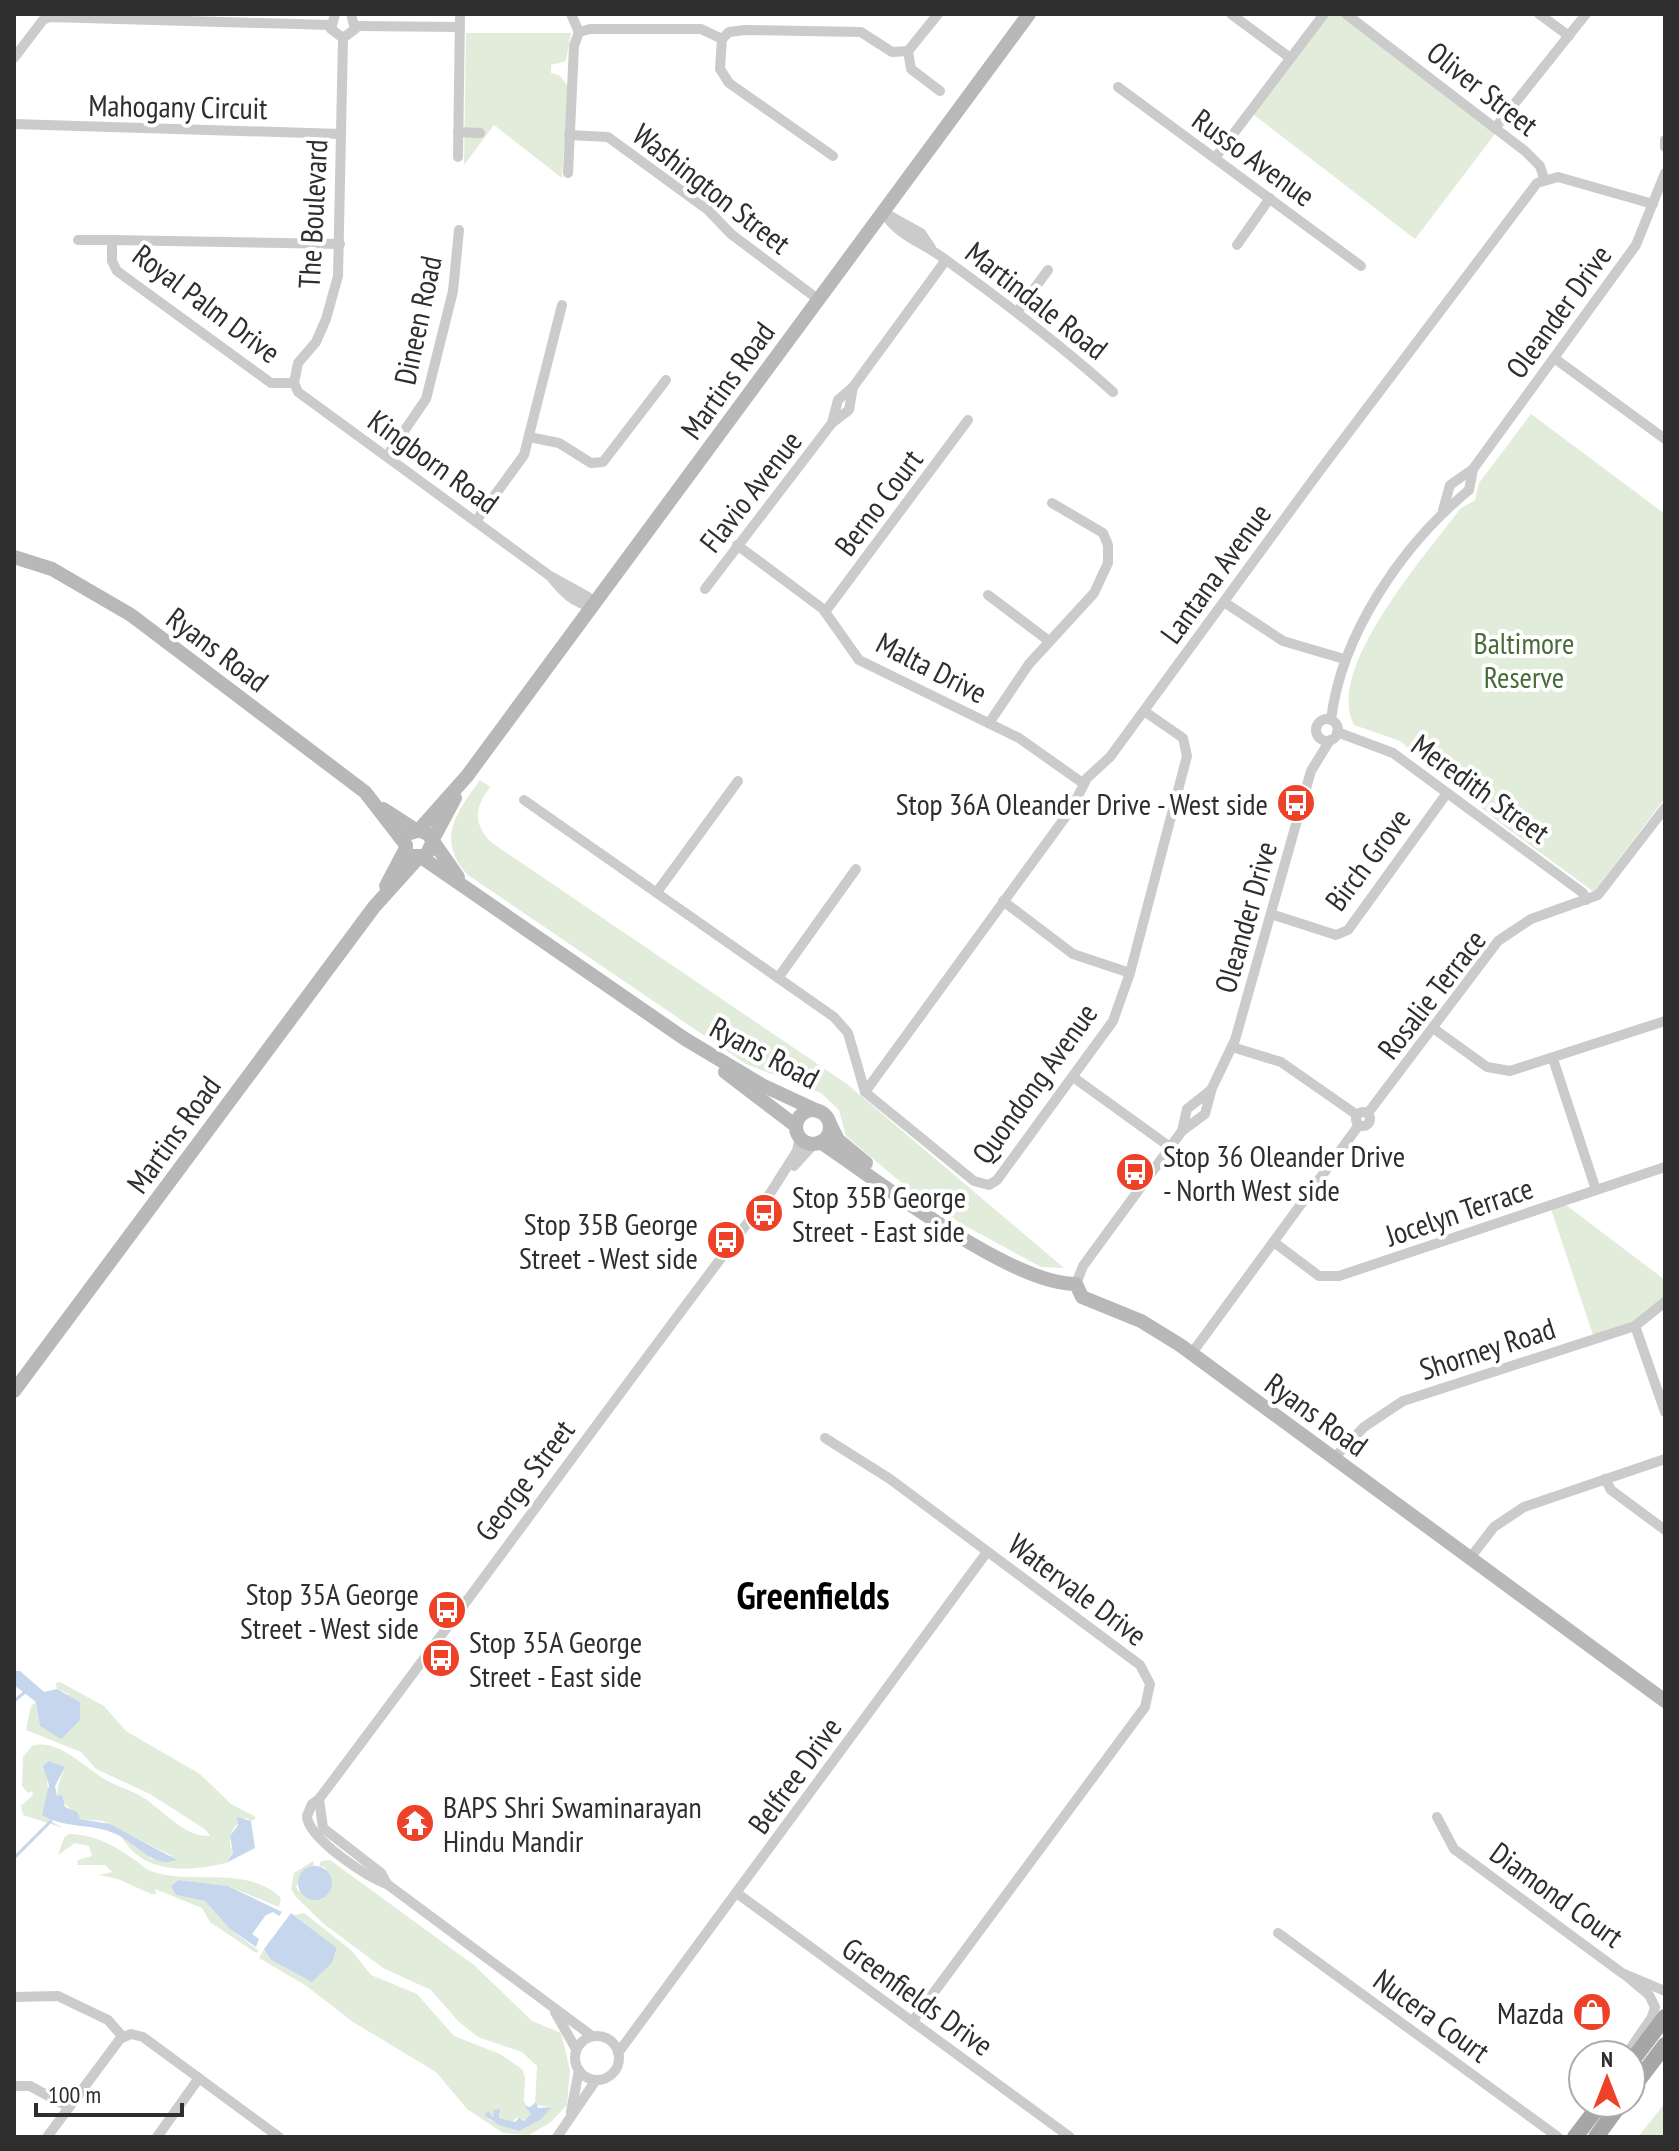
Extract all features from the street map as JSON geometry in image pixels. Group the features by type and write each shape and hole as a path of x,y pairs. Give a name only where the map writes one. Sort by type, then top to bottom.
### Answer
{"main road":[{"path":"1647,2041 1665,2017"},
{"path":"1658,2062 1665,2042"},
{"path":"1647,2055 1654,2046 1665,2042"},
{"path":"1575,2137 1589,2119"},
{"path":"1596,2137 1609,2119"}],"street":[{"path":"335,14 330,25 333,33 343,38 353,33 356,26 351,14"},
{"path":"458,157 460,14"},
{"path":"568,173 574,46 579,32 571,14"},
{"path":"833,156 729,83 720,69 722,39 729,32 745,30 861,32 892,52 908,51 938,14"},
{"name":"Martins Road","path":"14,1391 374,907 413,852 409,834 418,831 467,776 1029,14"},
{"path":"1231,14 1289,57"},
{"path":"1215,158 1324,14"},
{"name":"Oliver Street","path":"1346,14 1534,158 1544,178"},
{"path":"1539,14 1569,36"},
{"path":"1495,128 1586,14"},
{"path":"14,58 43,20 85,16 229,18 330,25"},
{"path":"356,26 460,27"},
{"path":"579,32 590,29 701,29 722,39"},
{"name":"The Boulevard","path":"294,383 298,363 316,342 333,298 340,244 343,38"},
{"path":"908,51 911,69 940,91"},
{"name":"Russo Avenue","path":"1118,87 1361,266"},
{"name":"Mahogany Circuit","path":"14,124 341,134"},
{"path":"458,132 480,133"},
{"name":"Washington Street","path":"569,135 608,137 708,210 731,234 819,300"},
{"path":"1665,140 1665,147"},
{"name":"Oleander Drive","path":"1443,510 1450,485 1473,469 1636,245 1665,173"},
{"path":"1544,178 1568,180 1653,204"},
{"name":"Lantana Avenue","path":"865,1092 1072,808 1084,784 1110,757 1527,195 1544,178"},
{"path":"1237,245 1270,198"},
{"name":"Martindale Road","path":"883,212 904,220 921,233 931,248 1061,345 1113,392"},
{"name":"Dineen Road","path":"387,456 426,399 453,291 459,230"},
{"name":"Royal Palm Drive","path":"78,240 340,244"},
{"name":"Royal Palm Drive","path":"112,240 112,261 117,271 271,383 294,383"},
{"name":"Flavio Avenue","path":"705,589 832,423 849,410 853,387 946,260"},
{"path":"1017,312 1048,270"},
{"path":"476,521 517,467 529,437 562,305"},
{"path":"1554,358 1665,439"},
{"path":"529,437 559,443 591,463 603,462 666,380"},
{"name":"Kingborn Road","path":"294,383 298,392 550,576 588,597 592,606"},
{"name":"Berno Court","path":"825,612 968,420"},
{"name":"Oleander Drive","path":"1076,1284 1083,1266 1182,1131 1205,1114 1212,1088 1232,1047 1318,757 1329,737 1316,730 1319,722 1331,720 1344,659 1371,607 1443,510 1469,490 1473,469"},
{"path":"989,723 1049,641 1103,581 1109,552 1103,533 1052,503"},
{"name":"Malta Drive","path":"737,545 825,612 859,660 1019,738 1084,784"},
{"name":"Ryans Road","path":"14,557 62,574 131,615 376,804 426,833 464,884"},
{"path":"988,595 1049,641"},
{"path":"1224,602 1283,641 1344,659"},
{"name":"Quondong Avenue","path":"865,1092 974,1181 985,1185 997,1180 1073,1077 1113,1021 1130,973 1187,756 1183,738 1144,711"},
{"path":"1329,737 1331,720"},
{"name":"Meredith Street","path":"1329,737 1393,753 1583,893 1586,900"},
{"name":"Martins Road","path":"413,852 430,852 432,842 467,776"},
{"path":"657,892 738,781"},
{"name":"Birch Grove","path":"1271,914 1336,935 1348,930 1447,793"},
{"path":"524,800 842,1026 851,1042 865,1092"},
{"name":"Ryans Road","path":"376,804 413,852 464,884 685,1039 762,1085 820,1112"},
{"path":"1586,900 1603,891 1665,808"},
{"path":"778,978 856,869"},
{"name":"Rosalie Terrace","path":"1192,1353 1275,1243 1362,1118 1498,941 1531,919 1586,900"},
{"path":"1003,901 1073,954 1130,973"},
{"path":"1433,1028 1492,1069 1515,1071 1665,1021"},
{"name":"Ryans Road","path":"685,1039 798,1132"},
{"path":"1232,1047 1281,1062 1362,1118"},
{"path":"1553,1059 1596,1190"},
{"path":"1073,1077 1170,1147"},
{"name":"Oleander Drive","path":"1182,1131 1187,1109 1212,1088"},
{"path":"820,1112 830,1124 828,1135 817,1143 798,1132 804,1113 820,1112"},
{"name":"Ryans Road","path":"830,1124 838,1140 922,1209"},
{"name":"George Street","path":"592,2036 387,1884 375,1880 313,1834 307,1816 312,1804 319,1799 499,1553 771,1192 797,1151 798,1132"},
{"name":"Ryans Road","path":"817,1143 964,1239 1044,1281 1076,1284 1082,1297 1141,1321 1192,1353 1665,1701"},
{"name":"George Street","path":"771,1192 817,1143"},
{"name":"Jocelyn Terrace","path":"1275,1243 1319,1276 1339,1276 1665,1167"},
{"name":"Shorney Road","path":"1334,1458 1364,1427 1403,1401 1635,1326 1665,1302"},
{"path":"1635,1326 1665,1412"},
{"name":"Watervale Drive","path":"825,1438 890,1479 1140,1665 1150,1684 1149,1699 912,2022"},
{"path":"1470,1558 1494,1527 1524,1507 1665,1459"},
{"path":"1605,1479 1611,1490 1665,1530"},
{"name":"Belfree Drive","path":"618,2053 987,1552"},
{"name":"Diamond Court","path":"1437,1817 1454,1849 1622,1973 1665,1991"},
{"name":"Greenfields Drive","path":"738,1894 1070,2137"},
{"name":"Nucera Court","path":"1278,1933 1558,2137"},
{"path":"1622,1973 1649,1995 1655,2007 1637,2039"},
{"path":"14,1997 58,1996 108,2020 123,2037"},
{"name":"George Street","path":"550,2004 576,2049"},
{"path":"570,2117 579,2070 576,2049 592,2036 606,2037 638,2025"},
{"path":"47,2137 123,2037 132,2034 143,2037 279,2137"},
{"path":"557,2137 596,2080 616,2069 618,2053 606,2037"},
{"path":"579,2070 596,2080"},
{"path":"157,2137 199,2078"},
{"path":"14,2086 30,2086 69,2107"}],"green space":[{"path":"1324,14 1346,14 1498,130 1415,239 1249,111"},
{"path":"466,33 571,33 566,61 551,65 551,73 559,75 568,86 562,178 494,125 464,165"},
{"name":"Baltimore Reserve","path":"1531,414 1665,514 1665,798 1594,892 1504,826 1400,741 1354,725 1349,701 1353,674 1383,613 1460,509 1475,500 1479,483"},
{"path":"480,780 490,787 481,802 479,823 492,843 847,1084 1064,1268 1041,1267 960,1223 909,1189 846,1136 839,1110 821,1093 746,1064 468,875 458,862 451,838 457,815"},
{"path":"1562,1202 1665,1280 1665,1302 1635,1326 1594,1338 1550,1206"},
{"path":"60,1682 104,1706 126,1731 200,1774 231,1804 256,1818 251,1821 246,1818 235,1828 230,1837 233,1852 226,1863 182,1869 168,1868 141,1858 121,1836 143,1848 151,1859 172,1856 103,1821 80,1819 57,1794 65,1767 49,1761 46,1769 51,1821 63,1828 23,1815 21,1806 33,1795 32,1791 28,1793 22,1786 23,1757 32,1746 42,1744 62,1750 108,1781 142,1797 185,1829 201,1836 210,1836 206,1830 150,1794 96,1769 81,1752 26,1730 31,1706 36,1702 40,1726 69,1694 57,1689 56,1683"},
{"path":"69,1834 104,1842 151,1871 184,1877 235,1878 267,1888 281,1898 279,1907 228,1886 179,1880 176,1895 205,1901 230,1929 259,1951 256,1953 210,1922 202,1908 155,1889 156,1894 151,1894 118,1879 99,1875 112,1872 105,1865 77,1865 78,1860 92,1856 89,1846 75,1843 58,1855 64,1838"},
{"path":"330,1860 474,1965 532,2021 561,2033 570,2070 567,2105 551,2122 529,2135 503,2133 467,2109 436,2072 353,2022 305,1985 259,1958 264,1949 271,1960 312,1982 332,1963 337,1948 294,1915 304,1913 351,1950 371,1975 417,1994 454,2036 500,2054 522,2069 525,2077 524,2101 531,2114 526,2120 516,2118 512,2123 499,2118 500,2111 488,2119 515,2130 543,2116 552,2107 535,2105 537,2066 522,2052 478,2037 458,2021 431,1990 383,1968 324,1924 296,1897 291,1889 294,1873 313,1861 314,1866 296,1886 298,1891 327,1894 332,1885 325,1867 319,1866 321,1861"},
{"path":"1665,2103 1665,2137 1638,2137"}],"water":[{"path":"14,1671 20,1671 44,1692 57,1689 80,1702 80,1720 61,1739 40,1726 36,1702 14,1685"},
{"path":"49,1761 65,1767 55,1786 57,1796 62,1795 65,1807 77,1812 80,1819 110,1824 177,1860 160,1861 116,1834 42,1815 49,1785 43,1766"},
{"path":"237,1817 251,1821 255,1848 226,1863 233,1853 230,1836 238,1825"},
{"path":"315,1866 327,1871 332,1883 327,1895 315,1900 303,1895 298,1883 303,1871"},
{"path":"179,1880 228,1886 282,1912 279,1916 273,1912 266,1915 252,1934 259,1939 256,1947 230,1929 205,1901 176,1895 171,1886"},
{"path":"291,1913 337,1948 332,1963 312,1982 271,1960 264,1949"},
{"path":"536,2102 538,2108 552,2107 540,2120 519,2131 499,2125 484,2115 488,2111 493,2117 494,2110 500,2109 499,2118 524,2121 531,2114 525,2106 530,2107"}],"waterway":[{"path":"14,1701 24,1693"},
{"path":"14,1858 51,1821"}],"place":[{"name":"Stop 36A Oleander Drive - West side","path":"1296,803"},
{"name":"Stop 36 Oleander Drive - North West side","path":"1135,1172"},
{"name":"Stop 35B George Street - East side","path":"764,1213"},
{"name":"Stop 35B George Street - West side","path":"726,1240"},
{"name":"Stop 35A George Street - West side","path":"447,1610"},
{"name":"Stop 35A George Street - East side","path":"441,1658"},
{"name":"BAPS Shri Swaminarayan Hindu Mandir","path":"415,1823"},
{"name":"Mazda","path":"1592,2012"}],"district":[{"name":"Greenfields","path":"813,1594"}]}
